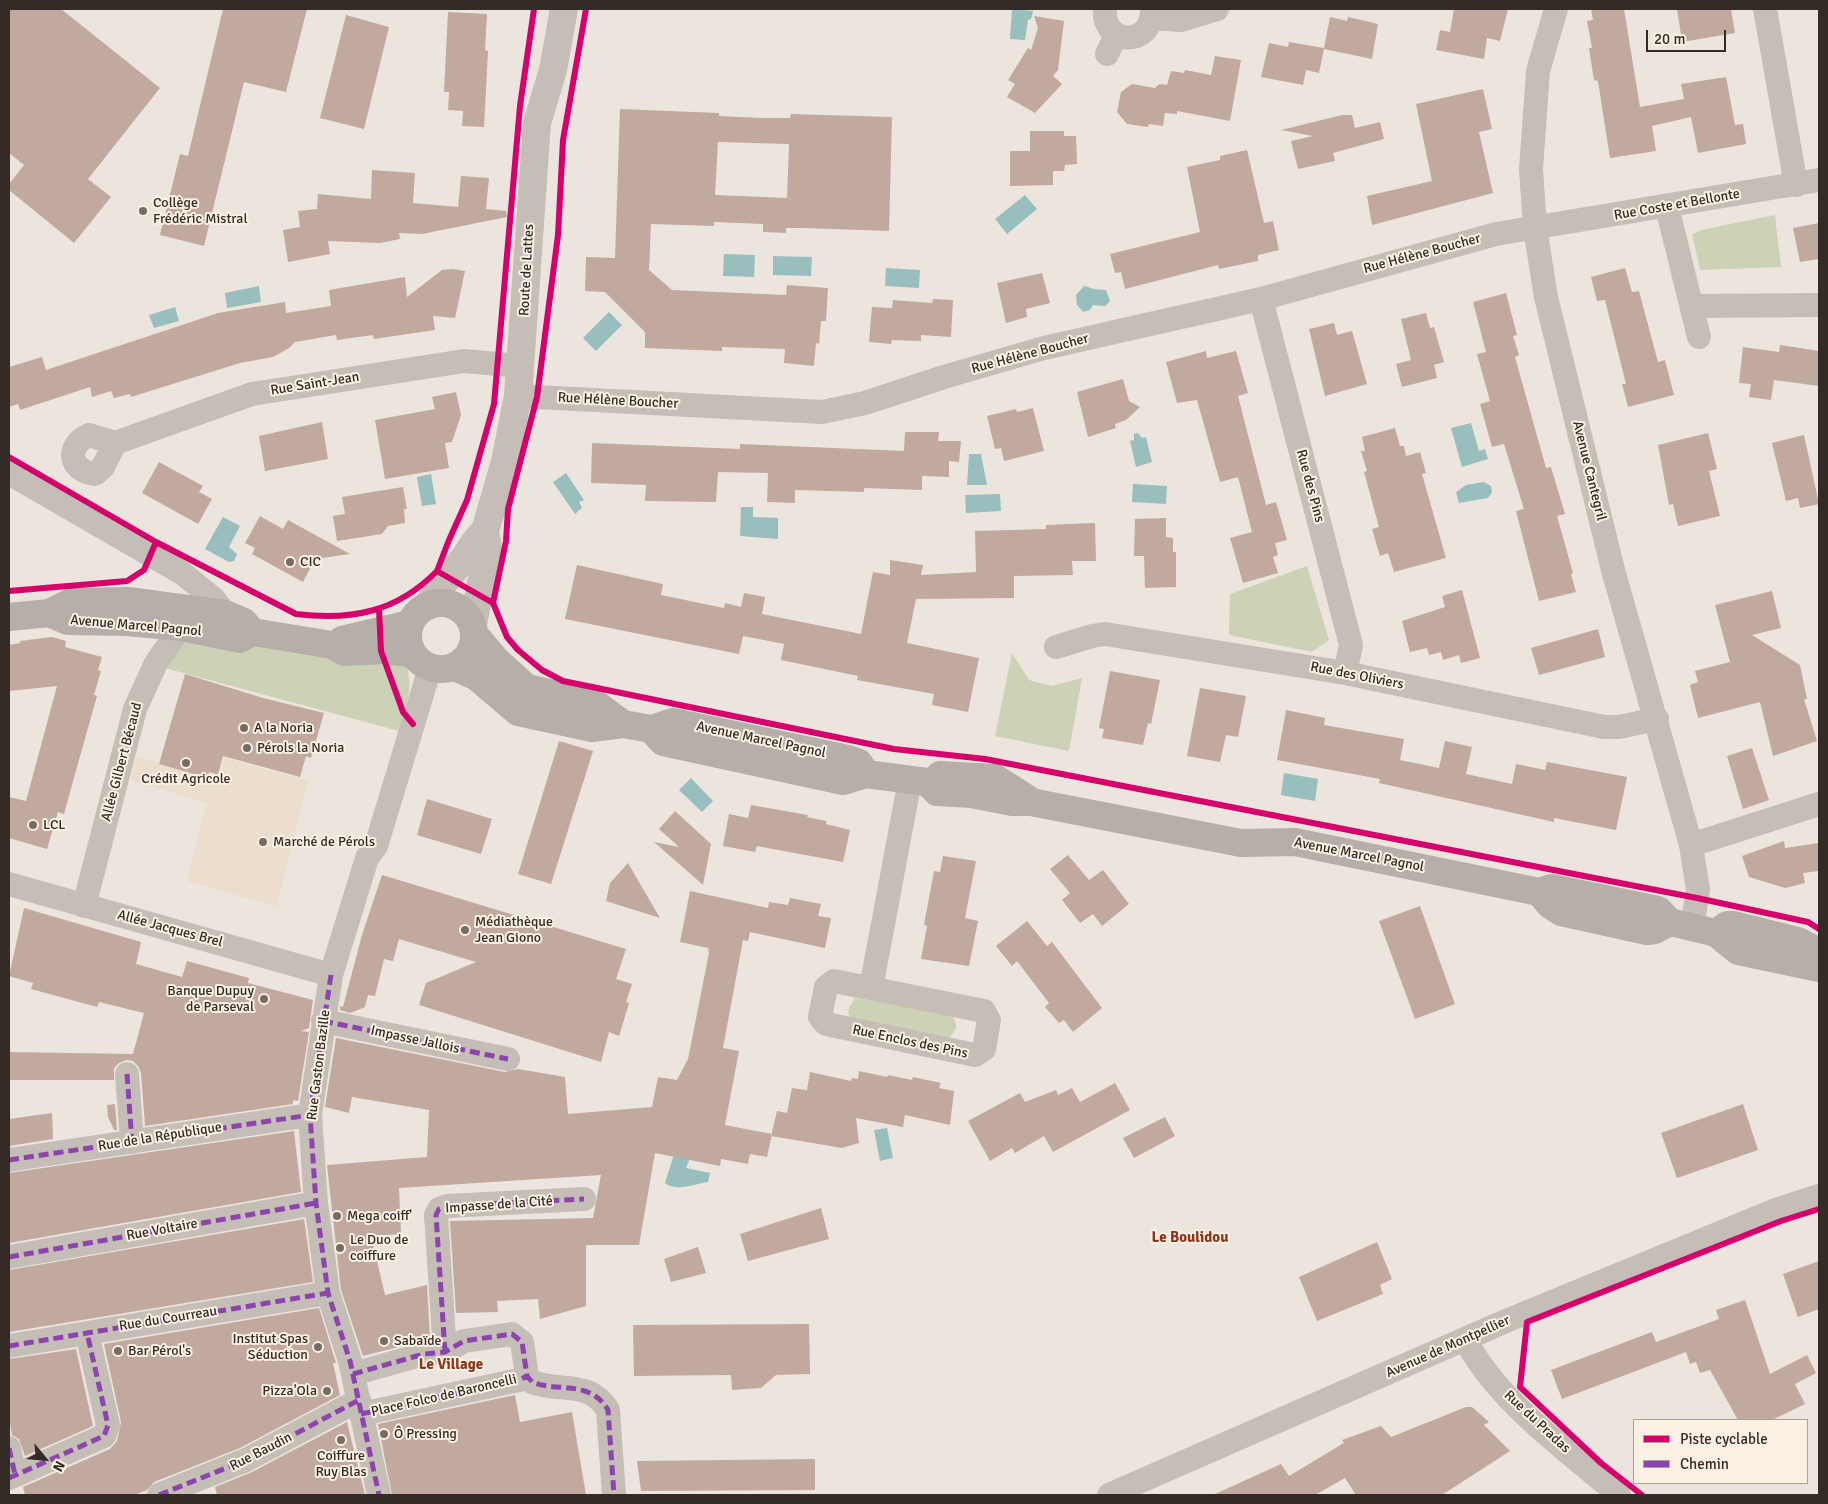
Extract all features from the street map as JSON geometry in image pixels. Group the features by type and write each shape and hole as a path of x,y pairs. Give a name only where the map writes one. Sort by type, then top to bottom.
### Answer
{"main road":[{"name":"Avenue Marcel Pagnol","path":"9,617 49,613 71,602 128,601 225,614 244,622 252,632"},
{"path":"332,646 347,637 419,614 438,603 454,606 467,614 474,629 470,654 432,663 408,634 419,614"},
{"name":"Avenue Marcel Pagnol","path":"49,613 68,620 127,622 181,627 240,638 252,632 332,646 344,652 385,650 477,677 518,712 592,728 623,724 650,729 664,742 843,781 866,774 918,781 942,774 986,776 995,778 1031,802 1241,843 1295,842 1539,892 1552,888 1630,903 1658,910 1738,951 1819,968"},
{"name":"Avenue Marcel Pagnol","path":"474,629 495,659 527,688 596,704 623,724"},
{"path":"1692,928 1734,925 1798,940 1819,952"}],"street":[{"name":"Route de Lattes","path":"486,531 505,462 518,396 537,123 553,70 564,9"},
{"path":"1105,9 1104,18 1109,28 1112,45 1128,38 1139,36 1148,28 1152,14 1181,20 1217,9"},
{"name":"Avenue Cantegril","path":"1556,9 1538,71 1531,169 1535,228 1546,296 1610,560 1691,845 1698,890 1692,928"},
{"path":"1764,9 1796,185"},
{"name":"Rue Coste et Bellonte","path":"1535,228 1819,180"},
{"path":"1667,207 1693,306 1699,337"},
{"name":"Rue Hélène Boucher","path":"518,396 822,412 843,409 1044,348 1261,298 1496,234 1535,228"},
{"name":"Rue des Pins","path":"1261,298 1351,645 1346,673"},
{"path":"1693,306 1819,304"},
{"name":"Rue Saint-Jean","path":"115,442 252,394 464,361 521,366"},
{"path":"9,473 182,573 214,599 225,614"},
{"path":"419,614 465,556 476,538 486,531 488,548 474,629"},
{"name":"Allée Gilbert Bécaud","path":"84,906 136,709 156,663 181,627"},
{"name":"Rue des Oliviers","path":"1056,647 1105,634 1346,673 1604,728 1619,728 1657,720"},
{"name":"Rue Gaston Bazille","path":"379,1495 353,1374 328,1293 316,1203 310,1115 331,975 367,858 376,846 432,663"},
{"path":"871,988 918,781"},
{"path":"1691,845 1819,804"},
{"name":"Allée Jacques Brel","path":"9,884 331,975"},
{"name":"Rue Enclos des Pins","path":"834,981 871,988 984,1011 989,1020 984,1049 975,1055 826,1024 820,1017 826,986 834,981"},
{"name":"Impasse Jallois","path":"323,1021 508,1059"},
{"path":"127,1074 132,1142"},
{"name":"Rue de la République","path":"9,1160 310,1115"},
{"name":"Avenue de Montpellier","path":"1109,1495 1465,1339 1773,1211 1819,1196"},
{"name":"Impasse de la Cité","path":"445,1352 436,1215 439,1209 447,1206 584,1199"},
{"name":"Rue Voltaire","path":"9,1257 316,1203"},
{"name":"Rue du Courreau","path":"9,1346 328,1293"},
{"path":"9,1448 12,1477 104,1436 108,1425 87,1333"},
{"name":"Place Folco de Baroncelli","path":"353,1374 424,1354 445,1352 464,1341 512,1334 522,1342 527,1376 538,1384 586,1390 601,1399 608,1410 614,1495"},
{"name":"Rue du Pradas","path":"1465,1339 1476,1360 1512,1402 1619,1495"},
{"name":"Place Folco de Baroncelli","path":"360,1407 519,1380 527,1376"},
{"name":"Rue Baudin","path":"159,1495 246,1460 360,1407"}],"green space":[{"path":"1775,215 1781,267 1700,270 1692,234 1701,230"},
{"path":"1307,566 1329,640 1312,652 1229,635 1230,594"},
{"path":"190,636 306,655 405,662 408,671 409,688 407,706 399,731 161,667"},
{"path":"1012,653 1029,680 1051,686 1082,678 1069,751 995,736"},
{"path":"855,998 952,1014 957,1027 948,1040 850,1020 848,1010"}],"shaded area":[{"path":"137,756 208,779 219,779 224,758 308,781 277,907 187,881 206,803 130,780"}],"water":[{"path":"1012,9 1033,11 1031,19 1028,20 1025,40 1010,39"},
{"path":"1025,195 1037,209 1007,234 995,219"},
{"path":"724,254 755,255 754,277 723,276"},
{"path":"773,256 812,257 811,276 773,275"},
{"path":"886,268 920,270 919,288 885,286"},
{"path":"259,286 261,302 227,308 225,293"},
{"path":"1084,286 1106,290 1110,301 1105,306 1093,305 1090,310 1083,312 1077,305 1076,295"},
{"path":"175,307 179,321 154,328 149,315"},
{"path":"609,312 622,325 596,351 583,338"},
{"path":"1471,423 1479,451 1485,449 1488,459 1462,467 1451,428"},
{"path":"1138,433 1142,438 1146,437 1152,462 1136,467 1130,441 1134,440 1134,434"},
{"path":"969,454 981,454 987,485 967,485"},
{"path":"566,473 584,500 579,502 582,508 575,514 553,482"},
{"path":"431,474 436,504 422,506 417,477"},
{"path":"1484,482 1491,486 1492,492 1488,498 1459,503 1456,492 1466,485"},
{"path":"1133,484 1167,486 1166,504 1132,502"},
{"path":"1000,494 1001,511 966,513 965,495"},
{"path":"741,507 753,507 753,517 778,518 778,539 740,536"},
{"path":"223,517 240,526 229,547 237,554 234,561 229,562 205,549"},
{"path":"1284,773 1318,779 1315,801 1281,795"},
{"path":"691,778 713,801 702,812 679,790"},
{"path":"887,1128 893,1158 880,1161 874,1130"},
{"path":"674,1154 690,1158 686,1168 710,1173 708,1182 680,1187 669,1186 665,1183"}],"building":[{"path":"9,9 61,9 160,88 88,179 111,197 74,243 9,190 9,184 24,165 9,153"},
{"path":"223,9 307,9 286,92 244,82 204,246 160,235 180,154 188,156"},
{"path":"1454,9 1508,9 1500,41 1487,38 1484,59 1436,50 1440,30 1450,32"},
{"path":"1591,9 1624,9 1640,107 1684,99 1681,84 1726,77 1735,125 1743,124 1746,144 1698,153 1691,117 1652,126 1656,151 1610,158 1598,81 1594,80 1589,48 1592,48 1587,21 1593,20"},
{"path":"1677,9 1731,9 1735,33 1682,42"},
{"path":"448,12 487,14 485,50 488,51 484,127 462,126 463,111 448,110 449,92 444,92"},
{"path":"346,15 389,27 364,129 320,118"},
{"path":"1034,16 1064,21 1058,70 1053,76 1062,84 1035,113 1007,97 1015,84 1008,80 1028,48 1031,50 1038,28"},
{"path":"1330,17 1347,21 1348,17 1378,24 1372,59 1324,49 1319,73 1306,70 1303,85 1261,77 1269,43 1288,47 1289,42 1324,48"},
{"path":"1215,56 1241,60 1230,121 1177,111 1177,114 1165,113 1163,126 1149,124 1148,127 1127,124 1117,112 1121,92 1132,84 1155,88 1159,84 1167,85 1171,71 1184,73 1185,70 1211,75"},
{"path":"1483,89 1492,129 1479,132 1493,193 1372,225 1367,196 1432,181 1416,104"},
{"path":"620,109 719,113 719,116 762,118 790,118 791,114 892,117 889,231 786,228 786,233 763,232 763,224 714,222 714,226 651,224 649,270 672,290 786,295 787,285 828,288 826,321 821,321 819,344 816,343 814,366 784,363 785,349 722,347 722,351 645,348 645,332 605,292 585,291 586,257 615,258","holes":["718,142 789,144 787,198 715,195"]},
{"path":"1342,115 1352,115 1355,128 1380,122 1384,139 1333,153 1335,161 1298,169 1291,141 1313,136 1281,130"},
{"path":"1030,131 1064,131 1064,136 1076,136 1077,164 1065,165 1064,171 1053,171 1053,185 1010,186 1010,151 1030,151"},
{"path":"1247,150 1264,223 1273,221 1279,250 1258,255 1258,261 1219,269 1218,265 1125,289 1121,272 1115,273 1110,254 1200,232 1187,167 1220,160 1220,156"},
{"path":"372,170 415,173 413,203 458,207 461,176 489,178 486,209 506,211 507,217 422,234 399,233 400,239 380,243 328,241 330,254 288,262 283,230 300,227 298,211 317,209 318,194 371,199"},
{"path":"1819,223 1819,259 1800,262 1793,228"},
{"path":"1625,268 1632,292 1639,291 1658,362 1665,360 1674,395 1628,407 1622,384 1626,384 1605,300 1597,301 1591,277"},
{"path":"442,270 465,271 455,318 433,316 435,330 374,339 373,335 337,340 336,335 295,342 289,348 273,357 240,363 131,397 130,394 114,398 111,391 92,397 90,387 20,410 18,404 9,407 9,367 42,357 46,370 218,313 285,302 286,313 331,306 329,290 405,277 407,297"},
{"path":"1042,273 1050,303 1026,309 1027,317 1006,323 997,283"},
{"path":"1506,293 1517,335 1513,336 1519,355 1515,357 1546,468 1551,467 1565,514 1557,516 1573,573 1571,574 1576,592 1539,601 1516,511 1524,509 1504,444 1492,447 1480,404 1490,401 1477,354 1486,352 1473,302"},
{"path":"933,299 953,300 951,337 921,335 921,341 892,340 891,344 869,342 872,307 892,308 893,300 932,303"},
{"path":"1426,313 1430,328 1434,327 1444,362 1434,365 1437,378 1402,387 1396,364 1411,360 1401,319"},
{"path":"1334,323 1337,335 1352,331 1367,384 1325,396 1309,329"},
{"path":"1780,345 1819,351 1819,386 1774,380 1771,400 1749,397 1751,384 1739,383 1743,347 1779,352"},
{"path":"1206,351 1207,358 1236,351 1248,393 1238,396 1266,505 1276,502 1287,540 1275,543 1278,555 1273,557 1278,573 1243,583 1230,538 1252,532 1238,477 1220,482 1197,400 1177,403 1166,362"},
{"path":"1123,379 1129,401 1140,407 1126,420 1115,424 1116,428 1088,437 1077,392"},
{"path":"456,392 461,415 452,442 445,443 449,468 385,479 375,420 435,409 432,397"},
{"path":"1033,408 1044,451 1004,461 1001,448 995,449 987,416 1016,409 1017,412"},
{"path":"322,422 328,459 265,471 259,436"},
{"path":"1395,428 1400,446 1404,446 1406,456 1420,452 1426,473 1422,474 1446,558 1394,572 1388,553 1380,556 1372,529 1379,527 1364,472 1367,471 1361,451 1365,451 1362,437"},
{"path":"905,432 939,432 938,441 961,441 959,462 949,461 949,477 922,476 922,490 864,488 864,492 795,490 795,503 767,502 768,473 718,472 716,502 645,501 646,485 591,483 592,443 740,449 740,444 904,451"},
{"path":"1708,433 1717,469 1709,471 1720,516 1678,526 1673,504 1669,505 1658,445"},
{"path":"1804,435 1819,504 1800,508 1798,498 1786,501 1772,443"},
{"path":"159,462 203,486 199,492 212,499 198,524 142,493"},
{"path":"403,487 407,509 404,509 405,523 388,526 382,534 337,541 333,516 345,514 342,497"},
{"path":"260,516 283,529 288,520 350,554 315,559 303,582 252,554 255,548 245,543"},
{"path":"1166,518 1166,537 1173,538 1173,552 1176,552 1176,587 1145,588 1144,556 1134,556 1135,519"},
{"path":"1095,523 1096,561 1072,561 1073,575 1014,576 1014,598 916,599 907,643 979,658 968,712 932,705 934,694 857,680 858,676 781,660 784,644 743,636 739,654 565,619 577,565 663,584 661,595 724,608 725,603 741,607 744,593 765,597 762,614 861,634 873,572 890,575 890,560 923,565 921,575 976,572 975,531 1046,529 1046,525"},
{"path":"1462,590 1480,658 1461,663 1459,655 1443,660 1441,652 1429,655 1427,648 1410,652 1402,621 1445,607 1442,596"},
{"path":"1772,591 1781,628 1752,635 1800,665 1807,699 1804,699 1817,741 1773,756 1760,702 1698,718 1690,685 1698,682 1695,671 1730,662 1715,605"},
{"path":"1598,629 1605,657 1539,675 1531,648"},
{"path":"52,637 66,641 65,647 102,657 98,670 101,671 94,695 97,696 64,814 58,812 47,849 9,838 9,797 26,801 57,686 9,691 9,645 20,643 20,641"},
{"path":"1110,671 1160,680 1151,724 1148,723 1143,745 1102,738 1104,729 1099,728"},
{"name":"A la Noria","path":"185,674 263,698 324,713 311,758 306,756 300,777 223,756 218,775 209,772 208,778 159,764"},
{"path":"1200,688 1246,696 1238,737 1226,735 1220,762 1187,756"},
{"path":"1286,710 1325,718 1324,725 1404,739 1400,760 1439,768 1445,741 1472,747 1466,774 1512,784 1516,764 1545,770 1547,762 1627,777 1616,830 1554,818 1554,822 1379,783 1380,779 1277,760"},
{"path":"559,741 593,751 551,884 518,874"},
{"path":"1752,748 1769,800 1743,809 1727,756"},
{"path":"427,799 492,819 481,854 417,835"},
{"path":"751,805 808,815 807,817 826,821 826,824 850,830 843,862 757,846 755,852 723,846 729,814 748,818"},
{"path":"675,811 711,844 703,885 654,842 679,847 659,829"},
{"path":"1784,841 1785,848 1819,843 1819,871 1803,873 1805,883 1785,888 1749,877 1742,856"},
{"path":"1068,855 1089,880 1103,870 1129,904 1102,926 1093,914 1080,923 1062,900 1070,893 1050,869"},
{"path":"943,856 976,861 965,918 978,921 969,966 921,959 927,926 924,925 934,871 940,872"},
{"path":"628,863 660,918 606,901 610,883"},
{"path":"382,875 626,949 616,979 632,984 626,1002 629,1003 619,1036 609,1032 601,1062 419,1005 426,983 476,962 399,939 393,961 384,959 375,996 368,995 365,1007 350,1013 340,1010 340,1006 343,1007 362,935"},
{"path":"690,891 768,908 769,902 788,905 790,898 821,904 818,916 831,918 825,948 750,932 748,941 743,940 723,1048 739,1051 725,1125 772,1134 767,1157 750,1154 748,1164 721,1159 720,1166 655,1153 639,1245 586,1245 586,1306 540,1319 538,1299 497,1301 498,1312 456,1313 450,1221 593,1218 601,1175 399,1188 401,1234 371,1236 385,1295 427,1285 430,1339 363,1356 341,1290 327,1165 427,1157 429,1110 352,1097 349,1113 325,1107 336,1038 505,1072 518,1069 565,1077 568,1114 652,1107 658,1077 677,1080 688,1059 709,953 708,948 680,942"},
{"path":"1420,906 1455,1004 1415,1019 1379,921"},
{"path":"24,908 141,942 136,964 182,977 187,961 249,978 248,983 313,1000 309,1028 301,1031 309,1032 298,1101 293,1100 293,1104 145,1126 141,1073 133,1061 126,1060 114,1068 114,1080 9,1080 9,1052 133,1054 144,1013 99,1002 97,1007 31,989 33,983 9,976"},
{"path":"1027,921 1047,946 1052,942 1102,1008 1073,1032 1064,1020 1059,1023 1045,1007 1049,1003 1017,961 1012,966 996,946"},
{"path":"859,1071 912,1080 913,1077 941,1083 939,1088 954,1091 950,1125 905,1115 903,1127 856,1118 859,1143 842,1148 771,1136 777,1111 787,1113 792,1088 807,1090 810,1072 851,1081 852,1078 858,1079"},
{"path":"1115,1083 1130,1110 1053,1152 1044,1136 1015,1153 1012,1148 990,1161 968,1121 1020,1093 1025,1102 1056,1090 1058,1095 1072,1088 1080,1102"},
{"path":"115,1104 117,1130 114,1130 108,1117 107,1105"},
{"path":"1743,1104 1758,1150 1677,1178 1661,1133"},
{"path":"52,1113 53,1139 9,1146 9,1119"},
{"path":"1165,1117 1175,1136 1134,1158 1123,1138"},
{"path":"294,1131 301,1192 9,1243 9,1173"},
{"path":"821,1208 829,1239 748,1261 740,1234"},
{"path":"304,1219 313,1282 9,1332 9,1270"},
{"path":"1377,1242 1392,1279 1380,1285 1383,1294 1317,1321 1299,1277"},
{"path":"698,1247 706,1273 671,1282 664,1259"},
{"path":"1819,1261 1819,1309 1798,1317 1783,1274"},
{"path":"1745,1300 1770,1374 1807,1355 1816,1373 1795,1384 1805,1404 1774,1419 1737,1419 1710,1370 1700,1373 1696,1362 1690,1364 1686,1352 1562,1399 1551,1370 1652,1332 1656,1342 1719,1319 1716,1310"},
{"path":"319,1308 336,1363 333,1363 340,1395 240,1448 154,1482 147,1490 134,1495 25,1495 23,1487 110,1449 117,1441 121,1422 104,1344"},
{"path":"809,1324 810,1374 776,1375 761,1388 732,1390 731,1375 634,1376 633,1325"},
{"path":"76,1349 93,1426 25,1456 19,1439 12,1435 9,1417 9,1359"},
{"path":"515,1395 520,1422 572,1412 586,1495 392,1495 378,1424"},
{"path":"1466,1407 1472,1407 1489,1422 1484,1425 1510,1451 1442,1495 1356,1495 1345,1478 1315,1495 1213,1495 1281,1464 1289,1476 1344,1443 1342,1440 1381,1426 1391,1437"},
{"path":"347,1422 365,1495 217,1495 215,1487 252,1472"},
{"path":"815,1459 815,1490 641,1491 637,1461"}],"marked path":[{"path":"331,975 310,1115 316,1203 328,1293 350,1361 379,1495"},
{"path":"323,1021 508,1059"},
{"path":"127,1074 132,1142"},
{"path":"9,1160 310,1115"},
{"path":"445,1352 436,1215 439,1209 447,1206 584,1199"},
{"path":"9,1257 316,1203"},
{"path":"9,1346 328,1293"},
{"path":"9,1478 104,1436 108,1425 87,1333"},
{"path":"353,1374 424,1354 445,1352 464,1341 512,1334 522,1342 527,1376 532,1382 553,1387 583,1390 600,1400 608,1410 614,1495"},
{"path":"361,1414 519,1380 527,1376"},
{"path":"159,1495 246,1460 359,1400"},
{"path":"9,1448 15,1475"}],"cycle path":[{"path":"437,571 467,500 494,404 520,106 534,9"},
{"path":"493,603 506,541 508,509 537,397 558,235 563,140 586,9"},
{"path":"9,457 156,542"},
{"path":"9,591 127,581 144,570 156,542 296,614 336,616 372,611 406,596 437,571 493,603 507,637 518,650 542,670 563,681 894,749 985,759 1697,898 1808,922 1819,929"},
{"path":"379,609 381,651 403,712 413,724"},
{"path":"1642,1495 1601,1463 1520,1387 1527,1322 1781,1221 1819,1209"}],"place":[{"name":"Collège Frédéric Mistral","path":"143,211"},
{"name":"CIC","path":"290,562"},
{"name":"A la Noria","path":"244,728"},
{"name":"Pérols la Noria","path":"247,748"},
{"name":"Crédit Agricole","path":"186,763"},
{"name":"LCL","path":"33,825"},
{"name":"Marché de Pérols","path":"263,842"},
{"name":"Médiathèque Jean Giono","path":"465,930"},
{"name":"Banque Dupuy de Parseval","path":"264,999"},
{"name":"Mega coiff'","path":"337,1216"},
{"name":"Le Duo de coiffure","path":"340,1248"},
{"name":"Sabaïde","path":"384,1341"},
{"name":"Institut Spas Séduction","path":"318,1347"},
{"name":"Bar Pérol's","path":"118,1351"},
{"name":"Pizza'Ola","path":"327,1391"},
{"name":"Ô Pressing","path":"384,1434"},
{"name":"Coiffure Ruy Blas","path":"341,1440"}],"district":[{"name":"Le Boulidou","path":"1190,1238"},
{"name":"Le Village","path":"451,1365"}]}
